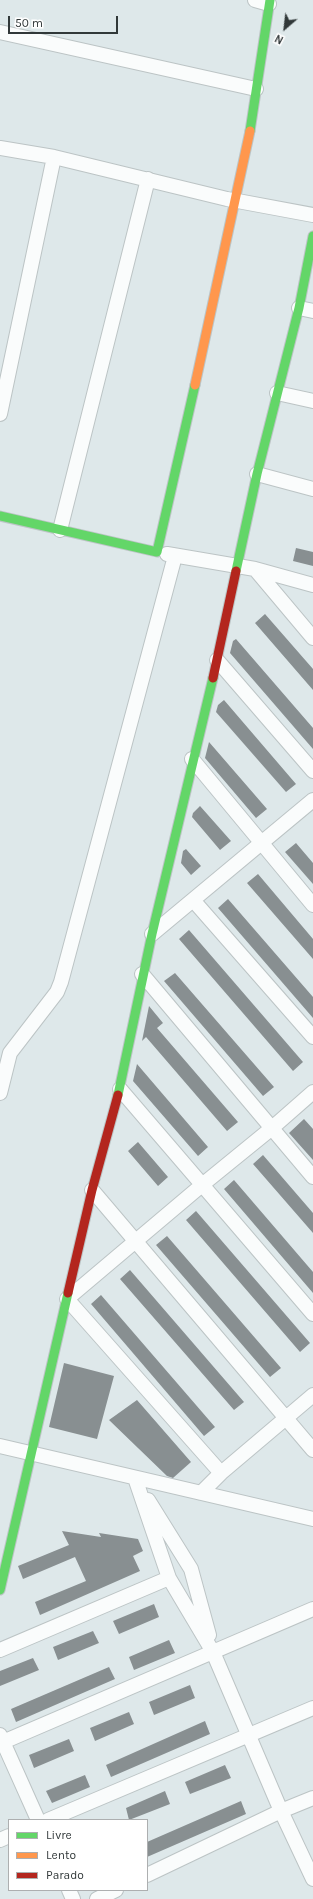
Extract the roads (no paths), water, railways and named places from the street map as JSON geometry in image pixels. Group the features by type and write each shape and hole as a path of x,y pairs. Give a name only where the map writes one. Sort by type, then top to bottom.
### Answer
{"street":[{"path":"157,552 248,146 269,2 255,0"},
{"path":"0,32 256,89"},
{"path":"0,148 54,157 236,200 313,215"},
{"path":"0,414 54,157"},
{"path":"60,530 148,179"},
{"path":"0,1590 92,1190 120,1089 142,974 192,759 217,660 257,474 299,308 313,236"},
{"path":"299,308 313,311"},
{"path":"277,393 313,401"},
{"path":"257,474 313,488"},
{"path":"0,516 175,556 237,568 255,569 313,585"},
{"path":"0,1093 10,1053 57,992 61,982 175,556"},
{"path":"255,569 313,638"},
{"path":"217,660 313,771"},
{"path":"192,759 313,905"},
{"path":"152,934 313,800"},
{"path":"193,900 313,1037"},
{"path":"142,974 313,1177"},
{"path":"120,1089 313,1314"},
{"path":"67,1299 313,1092"},
{"path":"92,1190 313,1450"},
{"path":"67,1299 221,1473"},
{"path":"201,1493 221,1473 313,1395"},
{"path":"0,1446 313,1519"},
{"path":"135,1478 169,1578 214,1652"},
{"path":"135,1478 190,1569 214,1652 281,1811 313,1879"},
{"path":"0,1650 169,1578"},
{"path":"38,1819 2,1738 214,1652 313,1609"},
{"path":"50,1819 313,1708"},
{"path":"148,1875 281,1811 313,1798"},
{"path":"97,1899 114,1891"}]}
